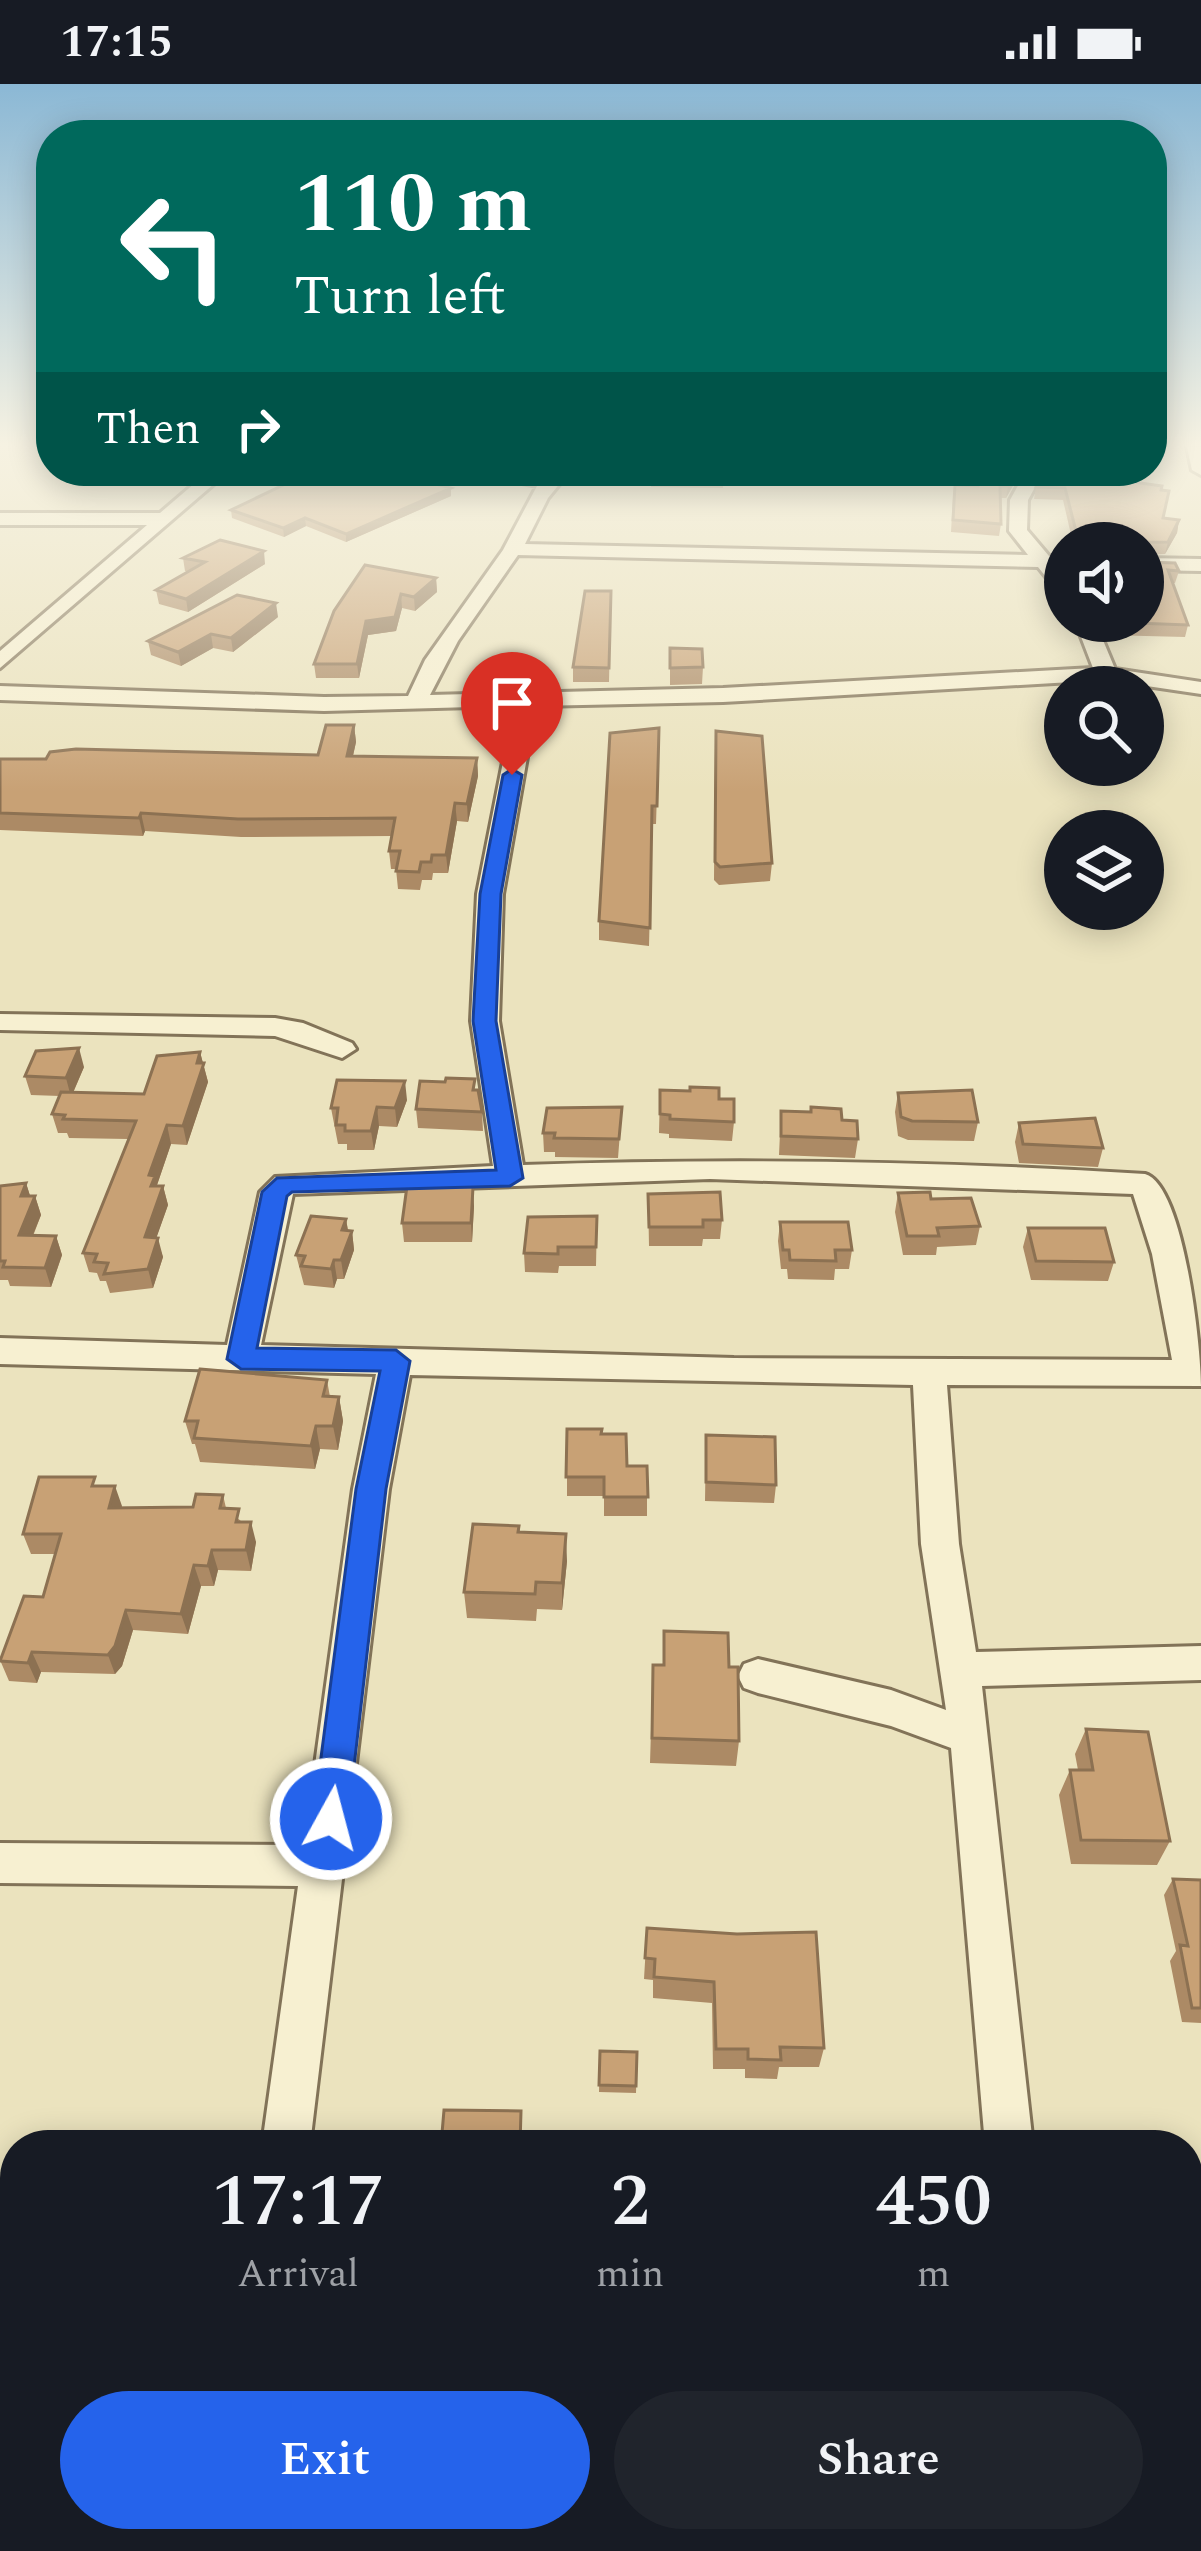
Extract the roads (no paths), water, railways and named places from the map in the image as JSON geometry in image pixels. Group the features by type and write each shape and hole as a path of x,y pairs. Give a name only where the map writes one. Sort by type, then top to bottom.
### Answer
{"street":[{"path":"0,662 116,562"},
{"path":"416,700 430,665 503,562"},
{"path":"1040,562 1044,566"},
{"path":"1164,564 1201,565"},
{"path":"0,693 184,702 416,700 723,695 1044,677"},
{"path":"1164,683 1201,688"},
{"path":"510,1178 485,1021 490,894 526,698"},
{"path":"0,1022 274,1027 293,1029 342,1049"},
{"path":"0,1351 241,1359 734,1371 1196,1373 1149,1186 710,1169 286,1184 275,1192 241,1359"},
{"path":"288,2130 371,1489 396,1361"},
{"path":"929,1371 940,1544 970,1737 1009,2130"},
{"path":"958,1670 1201,1663"},
{"path":"758,1676 891,1708 970,1737"},
{"path":"0,1864 325,1866"}]}
